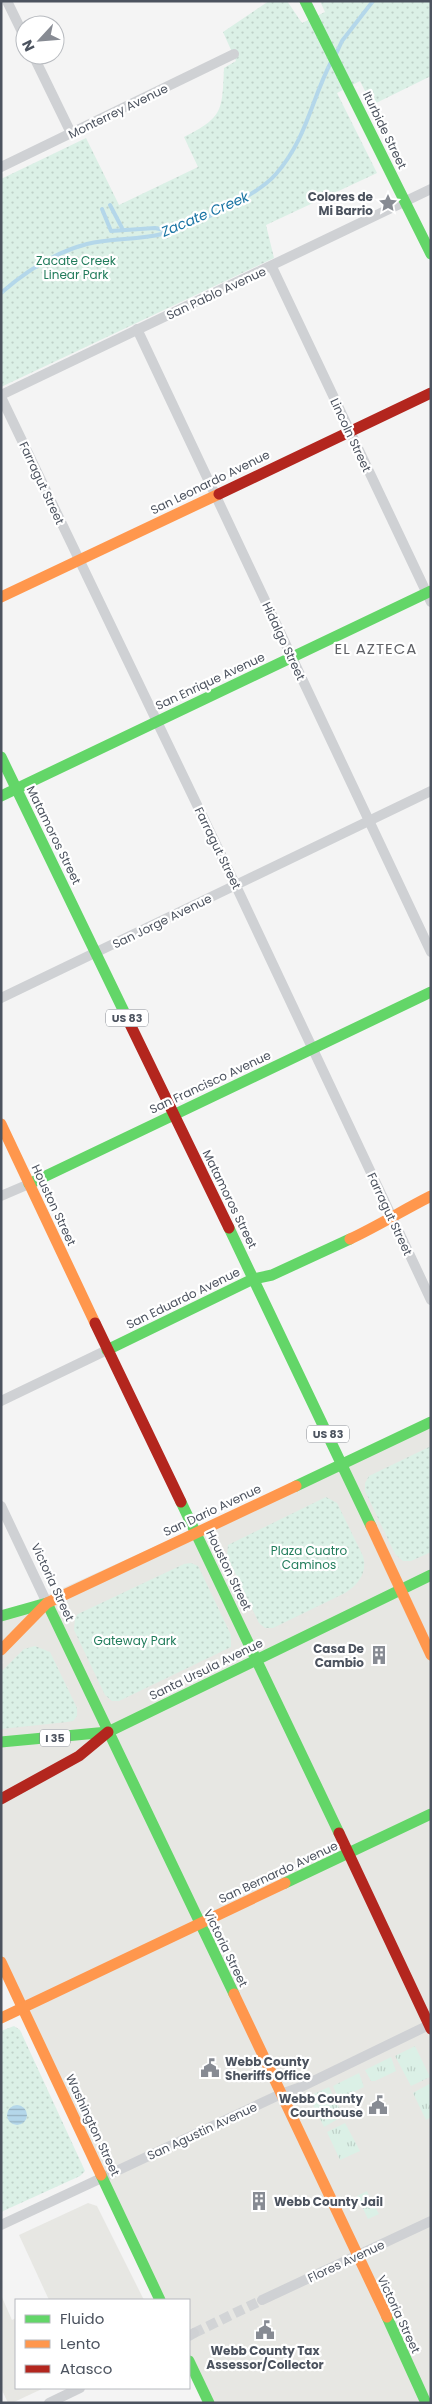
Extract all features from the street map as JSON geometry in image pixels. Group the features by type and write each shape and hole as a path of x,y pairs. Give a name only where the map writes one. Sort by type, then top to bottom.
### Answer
{"main road":[{"name":"Iturbide Street","path":"305,1 431,254"},
{"name":"San Leonardo Avenue","path":"1,597 349,430 431,393"},
{"name":"San Enrique Avenue","path":"1,796 157,721 429,595"},
{"name":"Matamoros Street","path":"1,757 342,1464 399,1591 431,1655"},
{"name":"San Francisco Avenue","path":"29,1184 431,992"},
{"name":"Houston Street","path":"1,1124 107,1350 350,1853 430,2026"},
{"name":"San Eduardo Avenue","path":"107,1350 253,1279 272,1275 379,1226 391,1216 431,1196"},
{"name":"San Dario Avenue","path":"1,1616 47,1603 431,1422"},
{"name":"Santa Ursula Avenue","path":"1,1799 79,1756 108,1732 431,1575"},
{"path":"1,1650 47,1603"},
{"name":"Victoria Street","path":"47,1603 426,2403"},
{"name":"I 35","path":"1,1742 108,1732"},
{"name":"San Bernardo Avenue","path":"1,2018 431,1814"},
{"name":"Washington Street","path":"1,1962 160,2299"},
{"path":"190,2363 209,2403"}],"street":[{"path":"7,1 15,17"},
{"name":"Monterrey Avenue","path":"1,168 234,54"},
{"path":"38,65 71,133"},
{"name":"San Pablo Avenue","path":"1,396 431,189"},
{"name":"Lincoln Street","path":"272,267 429,595"},
{"name":"Hidalgo Street","path":"137,329 431,952"},
{"name":"Farragut Street","path":"1,396 236,886 431,1300"},
{"name":"San Jorge Avenue","path":"1,998 431,791"},
{"name":"San Francisco Avenue","path":"1,1196 29,1184"},
{"name":"San Eduardo Avenue","path":"1,1401 107,1350"},
{"name":"Victoria Street","path":"1,1506 47,1603"},
{"name":"San Agustin Avenue","path":"1,2225 430,2026"},
{"name":"Flores Avenue","path":"262,2300 431,2221"},
{"path":"49,2403 78,2389"}],"shaded area":[{"path":"431,1422 431,2403 209,2403 190,2363 190,2299 160,2299 1,1962 1,1616"},
{"path":"88,2203 97,2206 144,2299 49,2299 19,2235"},
{"path":"1,2295 12,2320 15,2318 15,2389 42,2389 12,2403 8,2403 1,2388"}],"green space":[{"name":"Zacate Creek Linear Park","path":"269,1 287,1 302,23 325,12 320,1 431,1 431,76 372,105 360,81 337,93 377,173 266,225 274,258 1,387 1,179 86,138 119,205 198,167 184,137 207,124 218,111 221,103 224,68 236,61 223,32"},
{"path":"431,1446 431,1552 411,1561 403,1561 395,1554 365,1491 365,1483 369,1476"},
{"name":"Plaza Cuatro Caminos","path":"326,1497 337,1503 363,1556 363,1573 358,1582 345,1593 273,1628 265,1628 259,1623 227,1556 228,1545"},
{"name":"Gateway Park","path":"191,1563 198,1566 231,1635 231,1647 119,1701 112,1701 105,1695 74,1630 75,1618 78,1614 184,1564"},
{"path":"35,1646 50,1652 77,1708 77,1716 73,1721 1,1729 1,1672 24,1649"},
{"path":"14,2026 20,2030 85,2171 80,2176 1,2212 1,2031"},
{"path":"415,2046 430,2077 411,2086 395,2056"},
{"path":"391,2057 396,2071 371,2081 365,2070"},
{"path":"359,2073 364,2087 343,2097 338,2097 333,2086"},
{"path":"431,2083 431,2117 426,2120 413,2093"},
{"path":"329,2087 343,2116 324,2127 309,2096"},
{"path":"345,2123 360,2151 340,2160 327,2132"},
{"path":"367,2191 373,2208 375,2207 379,2214 368,2219 357,2196"}],"water":[{"path":"17,2105 24,2108 27,2115 24,2122 17,2125 10,2122 7,2115 10,2108"}],"waterway":[{"name":"Zacate Creek","path":"336,54 342,41 373,1"},
{"name":"Zacate Creek","path":"1,293 31,270 64,252 96,242 153,236 175,230 223,210 267,183 276,174 294,148 331,62"},
{"path":"110,205 122,228"},
{"path":"102,209 111,231 155,228 169,231"}],"tunnel":[{"path":"194,2333 262,2300"}],"traffic: fast":[{"path":"305,1 431,254"},
{"path":"1,796 431,591"},
{"path":"1,757 128,1020"},
{"path":"29,1184 431,992"},
{"path":"229,1228 371,1526"},
{"path":"107,1350 253,1279 272,1275 350,1239"},
{"path":"296,1486 431,1422"},
{"path":"181,1502 339,1833"},
{"path":"1,1742 108,1732 431,1575"},
{"path":"1,1616 47,1603 234,1994"},
{"path":"285,1883 431,1814"},
{"path":"101,2175 160,2299"},
{"path":"387,2317 426,2403"},
{"path":"190,2363 209,2403"}],"traffic: slow":[{"path":"1,597 219,494"},
{"path":"1,1124 95,1323"},
{"path":"350,1239 431,1196"},
{"path":"1,1650 47,1603 296,1486"},
{"path":"371,1526 431,1655"},
{"path":"1,2018 285,1883"},
{"path":"1,1962 101,2175"},
{"path":"234,1994 387,2317"}],"traffic: jam":[{"path":"219,494 431,393"},
{"path":"128,1020 229,1228"},
{"path":"95,1323 181,1502"},
{"path":"1,1799 79,1756 108,1732"},
{"path":"339,1833 431,2029"}],"place":[{"name":"Colores de Mi Barrio","path":"388,203"},
{"name":"Casa De Cambio","path":"379,1655"},
{"name":"Webb County Sheriffs Office","path":"210,2068"},
{"name":"Webb County Courthouse","path":"378,2105"},
{"name":"Webb County Jail","path":"259,2201"},
{"name":"Webb County Tax Assessor/Collector","path":"265,2330"}],"district":[{"name":"EL AZTECA","path":"376,648"}]}
